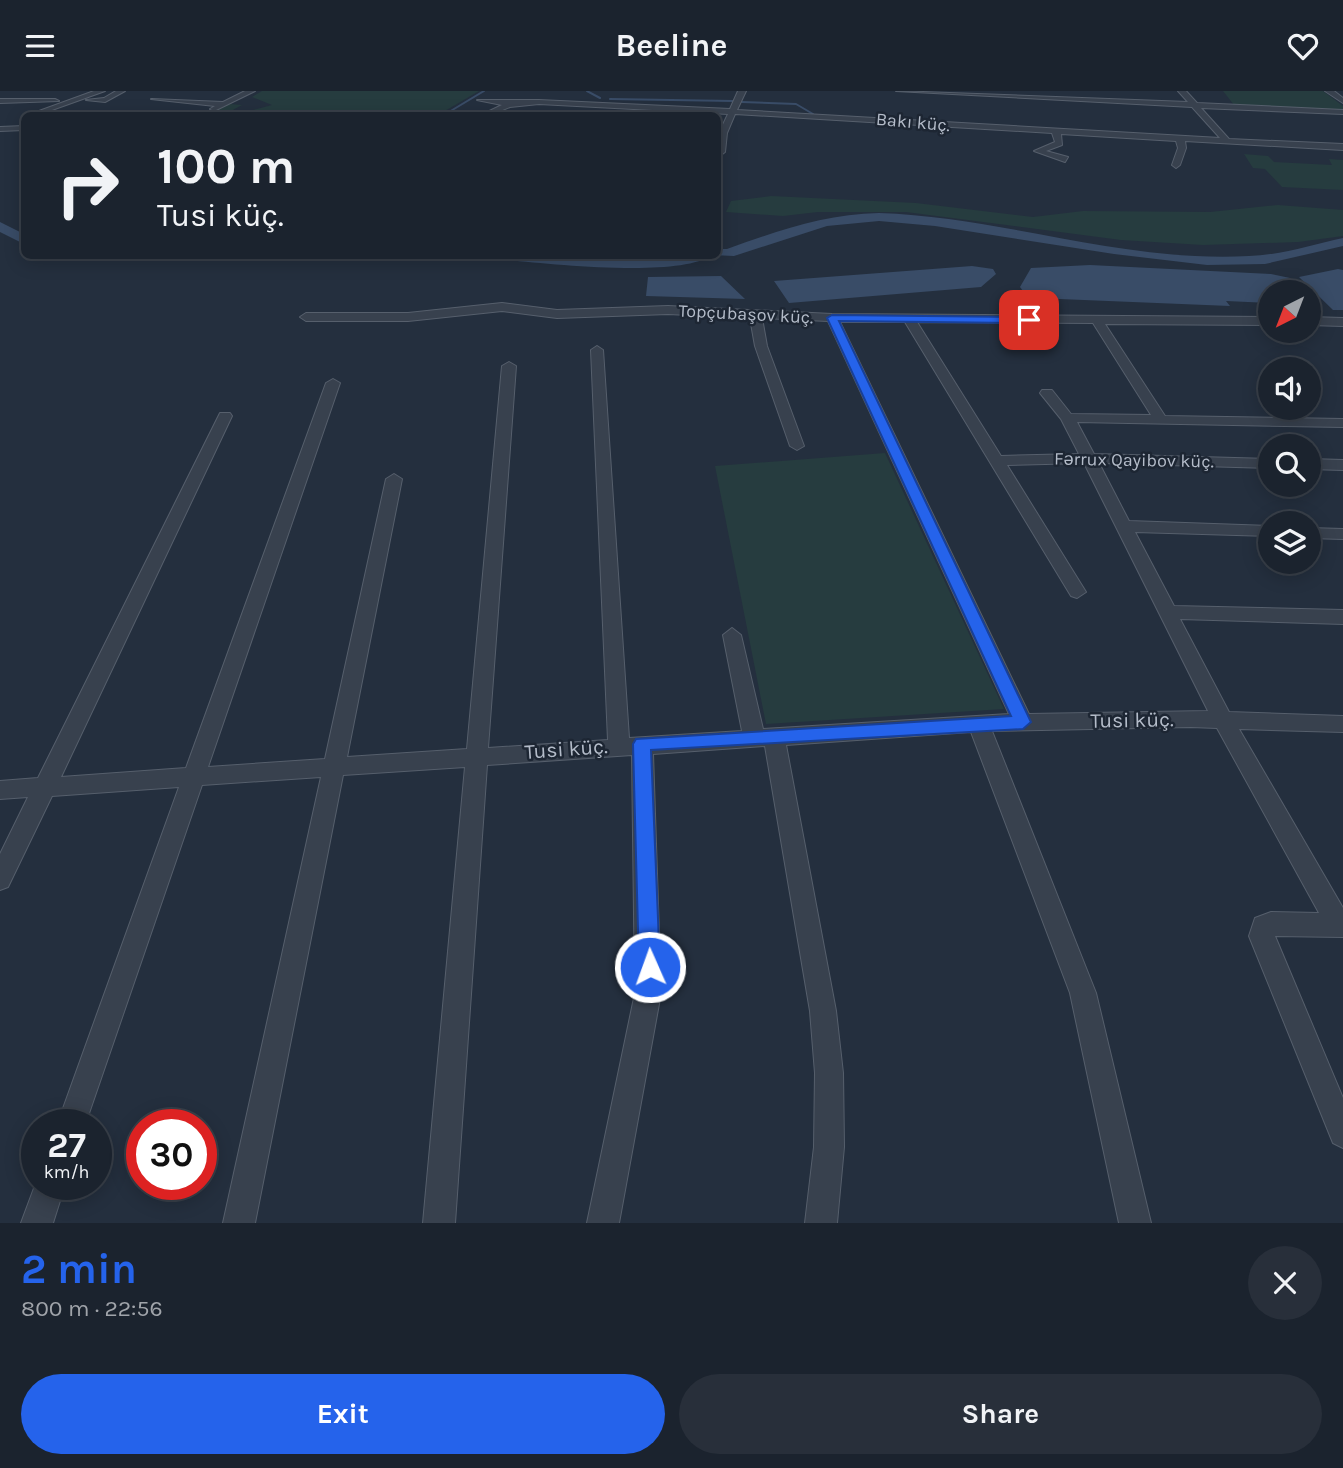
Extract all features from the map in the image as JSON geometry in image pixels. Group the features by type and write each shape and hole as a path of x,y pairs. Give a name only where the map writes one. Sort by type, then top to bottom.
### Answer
{"street":[{"path":"41,112 101,91"},
{"path":"0,101 102,101 121,91"},
{"path":"208,112 251,91"},
{"path":"721,152 723,133 743,91"},
{"path":"900,91 1343,112"},
{"path":"1182,91 1228,142"},
{"path":"1329,91 1343,101"},
{"path":"595,105 610,95"},
{"path":"155,99 225,104"},
{"path":"481,100 513,104"},
{"name":"Bakı küç.","path":"503,112 513,104 580,104 718,112"},
{"path":"573,112 580,104"},
{"path":"889,108 890,120"},
{"path":"687,112 691,110"},
{"name":"Bakı küç.","path":"721,112 1343,148"},
{"path":"3,129 21,120"},
{"path":"3,129 21,128"},
{"path":"1056,132 1059,141 1038,152 1065,159"},
{"path":"1175,165 1182,148 1180,139"},
{"path":"1056,144 1067,148"},
{"name":"Topçubaşov küç.","path":"306,317 408,317 502,307 557,314 668,310 832,318 1258,321"},
{"path":"756,316 761,346 797,446"},
{"path":"832,318 1023,722"},
{"path":"908,319 1077,592"},
{"path":"1097,320 1160,419"},
{"path":"1321,321 1343,322"},
{"path":"597,350 631,744 648,993 603,1223"},
{"path":"439,1223 509,366"},
{"path":"78,1109 333,383"},
{"path":"1047,393 1067,418 1223,720 1341,925"},
{"path":"0,879 225,416"},
{"path":"1067,418 1343,423"},
{"name":"Fərrux Qayibov küç.","path":"997,461 1089,458 1258,463"},
{"path":"1321,464 1343,465"},
{"path":"239,1223 394,479"},
{"path":"1123,526 1258,531"},
{"path":"1321,533 1343,534"},
{"path":"1167,612 1343,617"},
{"path":"732,635 764,735 823,1011 829,1073 829,1147 821,1223"},
{"name":"Tusi küç.","path":"0,790 631,744 978,723 1223,720 1343,724"},
{"path":"978,723 1083,993 1135,1223"},
{"path":"1341,925 1271,924 1264,927 1262,936 1343,1133"},
{"path":"37,1223 45,1200"}],"green space":[{"path":"262,91 479,91 443,112 245,112 272,105 252,97"},
{"path":"1223,91 1323,91 1343,106 1343,110 1234,105"},
{"path":"229,104 242,105 231,111 245,112 214,112"},
{"path":"1244,154 1268,156 1274,162 1332,165 1329,159 1343,160 1343,190 1282,187 1265,169 1253,168"},
{"path":"771,196 916,203 1033,217 1083,211 1210,212 1278,205 1343,210 1343,236 1298,242 1203,245 1121,240 906,212 818,212 783,216 726,212 731,201"},
{"path":"885,453 1004,709 766,724 715,466"}],"water":[{"path":"1090,265 1271,274 1292,280 1258,280 1258,302 1226,301 1230,306 1035,298 1026,295 1020,287 1031,268"},
{"path":"972,266 993,269 996,274 981,287 789,303 774,281"},
{"path":"1343,270 1343,310 1333,310 1321,298 1321,280 1302,280 1299,277"},
{"path":"721,276 745,299 646,296 648,277"}],"waterway":[{"path":"449,112 484,91"},
{"path":"587,91 600,98"},
{"path":"610,99 733,101"},
{"path":"742,102 796,104 813,114"},
{"path":"721,253 729,253 813,225 860,217 935,221 1114,250 1207,260 1265,259 1343,242"},
{"path":"0,226 21,238"},
{"path":"543,259 627,264 683,259"}],"route":[{"path":"650,967 642,744 1023,722 832,318 1029,320"}]}
